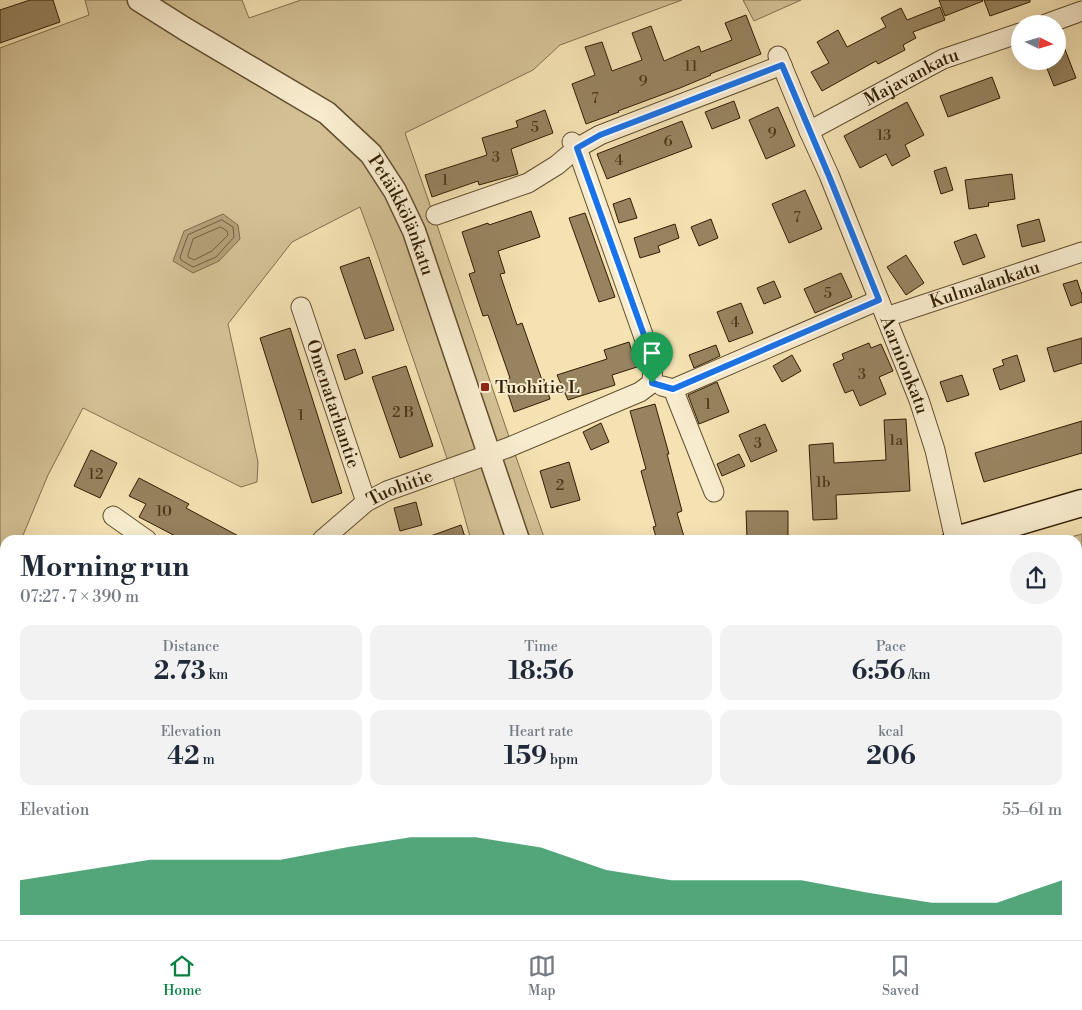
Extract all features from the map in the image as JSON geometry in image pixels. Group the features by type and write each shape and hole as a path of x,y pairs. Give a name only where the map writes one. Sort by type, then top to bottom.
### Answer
{"main road":[{"path":"972,535 1082,503"}],"street":[{"name":"Petäikkölänkatu","path":"139,0 327,113 371,154 395,190 414,231 516,535"},
{"path":"1066,17 1082,11"},
{"name":"Majavankatu","path":"809,131 943,59 1011,36"},
{"name":"Aarnionkatu","path":"575,145 780,61 829,176 919,400 935,450 954,535"},
{"path":"436,215 528,183 556,165 575,145 654,363 652,383 673,389 714,492"},
{"name":"Kulmalankatu","path":"673,389 883,308 1082,252"},
{"name":"Omenatarhantie","path":"301,307 366,502"},
{"name":"Tuohitie","path":"328,535 366,502 387,491 489,454 640,392 652,383"},
{"path":"113,516 140,535"}],"shaded area":[{"path":"85,0 242,0 249,18 301,0 682,0 560,45 533,70 405,133 543,535 470,535 453,476 360,207 292,242 228,324 258,462 257,482 241,487 83,408 48,475 23,535 0,535 0,48 89,15"},
{"path":"743,0 801,0 754,21"}],"water":[{"path":"223,214 238,225 240,239 219,261 193,273 173,261 184,231"}],"building":[{"path":"30,0 53,0 60,22 0,43 0,10"},
{"path":"939,0 982,0 983,1 945,16"},
{"path":"984,0 1030,0 1030,2 990,16"},
{"path":"940,7 945,20 913,32 916,38 903,45 905,50 878,64 876,61 822,91 811,72 829,63 817,42 838,30 847,47 886,27 881,18 901,8 907,20"},
{"path":"746,15 761,54 586,124 572,84 595,75 585,47 602,42 612,71 642,60 632,33 651,26 664,61 699,46 701,52 732,40 725,23"},
{"path":"1066,52 1076,78 1054,86 1048,70 1066,70"},
{"path":"992,77 1000,98 948,117 940,96"},
{"path":"734,101 740,118 712,129 705,112"},
{"path":"907,102 924,135 905,145 910,156 892,166 886,154 860,168 844,136"},
{"path":"778,107 795,146 766,159 749,120"},
{"path":"545,110 553,133 511,149 518,174 479,185 478,181 432,197 425,175 487,155 482,138 518,127 516,121"},
{"path":"682,121 692,147 607,179 597,154"},
{"path":"946,167 953,190 941,194 934,171"},
{"path":"1012,174 1015,199 988,203 989,206 969,209 965,180"},
{"path":"805,190 822,229 789,243 772,204"},
{"path":"630,198 637,218 619,223 613,204"},
{"path":"531,211 540,237 498,251 505,273 500,274 517,325 522,323 550,399 514,412 504,381 510,378 488,315 483,316 469,274 475,272 462,232"},
{"path":"585,213 615,297 599,302 569,218"},
{"path":"711,219 718,238 699,246 691,227"},
{"path":"1039,219 1045,241 1022,247 1017,225"},
{"path":"675,224 679,238 658,246 660,252 640,258 634,238"},
{"path":"976,234 985,257 963,265 954,242"},
{"path":"906,255 924,283 906,295 887,267"},
{"path":"369,257 394,330 365,339 340,267"},
{"path":"841,273 852,297 815,313 804,289"},
{"path":"1077,280 1082,295 1082,302 1071,306 1063,284"},
{"path":"774,281 781,297 764,304 757,288"},
{"path":"741,303 753,333 729,342 717,312"},
{"path":"290,328 342,493 312,503 260,338"},
{"path":"1082,338 1082,363 1054,372 1047,348"},
{"path":"629,342 637,367 612,375 615,385 568,400 557,375 607,359 604,350"},
{"path":"869,343 871,348 881,344 893,371 879,377 886,394 860,406 853,390 845,393 833,364 844,359 842,354"},
{"path":"716,345 720,356 694,368 689,355"},
{"path":"355,349 363,373 345,380 337,355"},
{"path":"792,355 801,371 782,382 773,366"},
{"path":"1017,355 1025,381 1000,390 993,369 1004,365 1002,360"},
{"path":"406,366 433,446 400,458 372,377"},
{"path":"962,375 969,395 947,402 940,382"},
{"path":"717,382 729,412 699,424 688,395"},
{"path":"655,404 682,511 677,513 684,535 655,535 653,527 656,526 641,471 646,469 630,411"},
{"path":"906,419 910,491 836,495 837,519 813,520 809,445 833,443 834,463 886,460 884,420"},
{"path":"1082,421 1082,453 984,482 975,453"},
{"path":"601,423 609,442 591,450 583,432"},
{"path":"765,424 777,451 751,462 739,435"},
{"path":"91,450 117,463 100,498 74,486"},
{"path":"739,454 745,466 722,476 717,464"},
{"path":"569,462 580,500 551,508 540,471"},
{"path":"139,478 189,504 186,508 237,535 173,535 139,517 146,504 129,496"},
{"path":"416,502 422,525 400,531 394,508"},
{"path":"746,511 788,511 788,535 747,535"},
{"path":"461,525 464,535 433,535"}],"place":[{"name":"Tuohitie L","path":"485,387"}],"route":[{"path":"782,65 879,300 673,389 652,383 654,363 577,148 600,135 782,65"}]}
